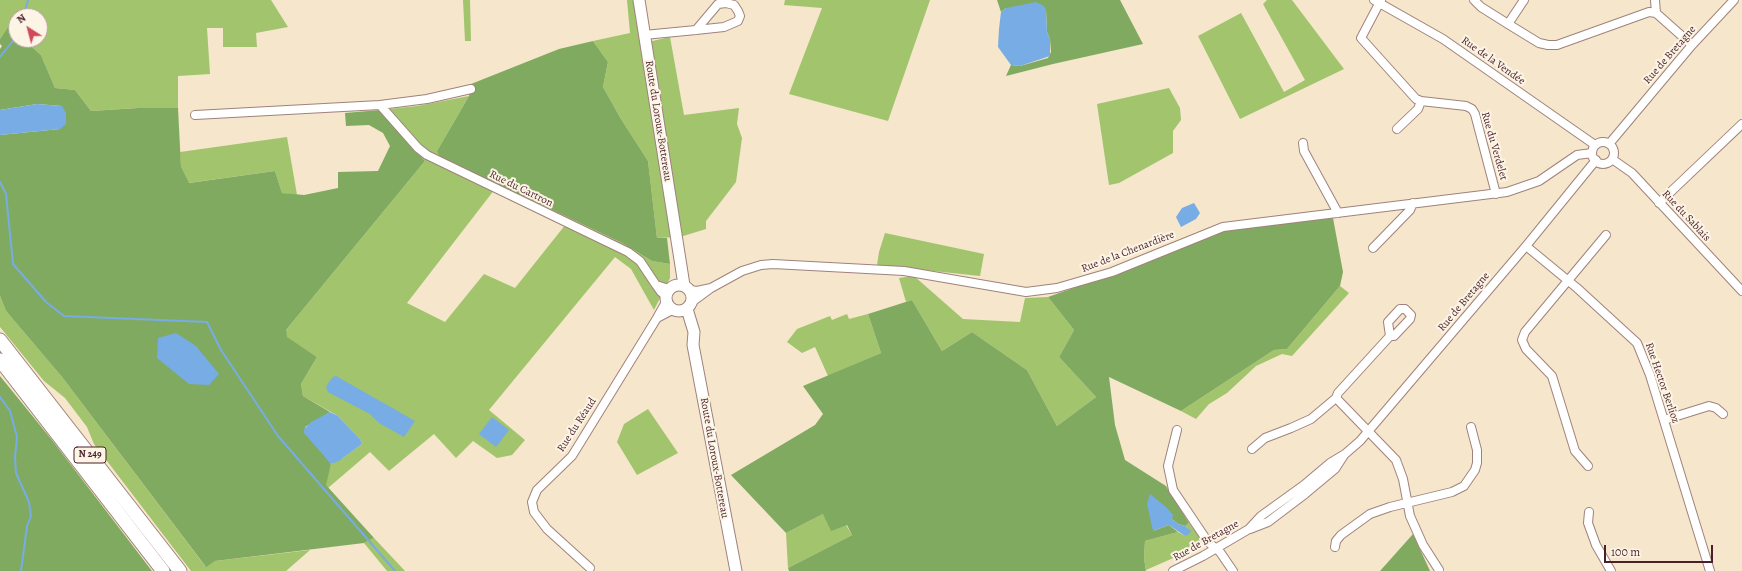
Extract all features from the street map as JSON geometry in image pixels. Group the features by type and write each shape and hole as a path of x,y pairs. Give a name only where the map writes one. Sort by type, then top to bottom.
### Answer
{"highway":[{"name":"N 249","path":"0,340 180,571"},
{"name":"N 249","path":"0,360 163,571"}],"main road":[{"name":"Route du Loroux-Bottereau","path":"639,0 676,241 678,298 694,332 693,345 736,571"}],"street":[{"path":"1474,0 1481,7 1539,43 1557,45 1640,14 1656,13"},
{"path":"1508,24 1524,0"},
{"path":"1655,0 1656,13 1692,45"},
{"name":"Rue de Bretagne","path":"1609,144 1692,45 1734,0"},
{"path":"1378,1 1361,38 1416,99 1421,101 1418,109 1396,129"},
{"name":"Rue de la Vendée","path":"1378,1 1437,35 1594,153"},
{"path":"644,35 696,30 733,24 740,16 738,10 734,5 726,2 718,4 696,30"},
{"path":"195,115 380,105 420,100 471,89"},
{"name":"Rue du Verdelet","path":"1421,101 1466,106 1472,109 1477,120 1496,194"},
{"name":"Rue du Cartron","path":"380,105 418,148 426,154 628,252 640,261 656,285 678,298"},
{"path":"1659,203 1742,124"},
{"path":"1601,142 1609,144 1614,150 1612,159 1604,163 1594,153 1601,142"},
{"path":"1302,143 1304,151 1338,213"},
{"name":"Rue de Bretagne","path":"1173,571 1216,549 1249,529 1261,516 1330,463 1345,454 1369,432 1526,246 1594,153"},
{"name":"Rue de la Chenardière","path":"678,298 710,288 742,271 762,265 773,264 904,271 1026,292 1070,285 1112,272 1223,227 1237,224 1496,194 1531,185 1547,176 1574,156 1594,153"},
{"name":"Rue du Sablais","path":"1612,159 1632,173 1742,291"},
{"path":"1373,248 1410,210 1413,203"},
{"path":"1588,466 1575,451 1552,376 1526,349 1522,340 1525,332 1606,235"},
{"name":"Rue Hector Berlioz","path":"1526,246 1637,343 1650,374 1710,571"},
{"name":"Rue de la Chenardière","path":"678,298 710,288"},
{"name":"Rue du Réaud","path":"590,568 547,529 534,512 532,502 538,490 572,456 657,318 678,298"},
{"path":"1252,449 1265,438 1312,418 1336,398 1338,393 1390,336"},
{"path":"1336,398 1399,465 1407,503 1418,536 1439,570"},
{"path":"1664,420 1709,406 1716,408 1723,414"},
{"path":"1334,547 1336,541 1341,535 1359,521 1376,512 1452,492 1468,481 1475,470 1477,457 1475,438 1471,427"},
{"path":"1177,430 1168,466 1170,484 1176,496 1208,542 1216,549 1233,571"},
{"path":"1589,512 1588,523 1596,545 1610,571"}],"green space":[{"path":"0,0 271,0 288,27 256,33 257,47 223,47 223,28 207,28 210,74 178,76 178,108 137,108 91,111 75,90 55,88 41,55 33,48 48,48 48,8 8,8 8,28 0,39"},
{"path":"463,0 470,0 471,41 465,41"},
{"path":"627,0 643,0 648,42 670,37 684,115 739,108 737,124 742,138 736,182 706,221 706,229 680,237 657,238 648,161 621,119 603,87 608,62 593,41 630,33"},
{"path":"785,0 930,0 888,121 789,94 822,8 784,5"},
{"path":"997,0 1120,0 1143,44 1006,76 1011,65 1020,66 1048,58 1051,52 1050,39 1047,32 1046,10 1006,8 1001,12"},
{"path":"1267,0 1292,0 1344,69 1240,119 1198,36 1241,13 1284,92 1305,80 1263,4"},
{"path":"8,27 8,48 33,48 41,55 55,88 75,90 91,111 138,108 178,108 181,167 189,183 275,171 282,193 304,195 338,188 338,172 378,171 390,146 383,133 369,125 346,126 345,113 380,110 425,161 286,330 287,337 317,357 301,384 303,396 330,412 305,427 331,464 326,485 374,538 364,543 215,561 206,567 62,377 6,311 0,296 0,135 60,129 62,106 37,104 0,110 0,49 2,46 0,44 0,39"},
{"path":"593,41 608,62 603,87 621,119 648,161 657,238 667,238 670,264 652,261 622,243 440,157 437,151 469,96 471,84 559,49"},
{"path":"1169,88 1180,108 1181,120 1173,131 1173,153 1119,183 1109,185 1097,104"},
{"path":"469,96 437,151 498,185 407,303 445,322 484,274 515,288 570,219 622,243 652,261 670,264 670,278 654,310 631,269 615,257 489,410 525,440 512,455 497,458 473,441 456,458 434,434 389,471 370,452 328,488 325,485 331,464 343,458 362,444 360,439 338,416 303,396 301,384 317,357 286,337 286,330 425,161 380,110 417,106"},
{"path":"287,137 297,195 282,193 275,171 188,183 181,168 180,152"},
{"path":"1333,218 1343,272 1340,286 1287,349 1274,350 1181,411 1109,377 1115,425 1125,460 1166,486 1189,523 1185,526 1178,524 1172,519 1153,531 1169,525 1178,532 1145,541 1144,558 1146,571 789,571 788,568 852,535 847,525 831,531 823,514 786,533 731,475 815,425 823,414 803,386 881,353 868,314 912,300 942,351 972,332 1027,370 1057,426 1096,397 1059,357 1074,330 1048,297 1144,263 1233,228"},
{"path":"885,233 984,254 980,276 877,265 879,252"},
{"path":"914,276 963,319 1020,322 1025,298 1048,297 1074,330 1059,357 1096,397 1057,426 1027,370 972,332 942,351 912,300 906,302 899,278"},
{"path":"1340,286 1349,293 1292,356 1282,354 1256,366 1227,393 1209,404 1196,419 1181,411 1274,350 1287,349"},
{"path":"0,296 6,311 62,377 205,566 215,561 310,550 286,571 191,571 94,444 87,427 65,398 44,381 0,327"},
{"path":"847,314 849,319 868,314 881,353 828,376 815,347 802,353 787,342 797,329 830,316 832,320"},
{"path":"0,376 52,440 152,571 0,571"},
{"path":"648,409 678,453 637,475 617,442 624,424"},
{"path":"823,514 846,525 852,535 788,568 786,533"},
{"path":"1189,523 1202,540 1196,548 1146,570 1144,558 1145,541 1178,532 1185,536 1189,529 1185,526"},
{"path":"1413,534 1430,571 1380,571"},
{"path":"374,538 405,571 387,571 364,543"}],"water":[{"path":"1036,2 1044,6 1046,10 1047,32 1050,39 1050,56 1020,66 1011,65 998,47 1001,12 1006,8"},
{"path":"37,104 62,106 66,113 66,124 60,129 0,135 0,110"},
{"path":"1194,203 1200,213 1196,219 1181,227 1176,217 1182,208"},
{"path":"176,333 196,346 219,374 209,385 189,384 157,358 158,338"},
{"path":"336,376 415,421 404,437 379,423 370,414 328,392 326,387 333,377"},
{"path":"330,412 338,416 360,439 362,444 339,461 331,464 304,433 304,429 311,422"},
{"path":"492,417 509,430 496,447 479,434"},
{"path":"1150,494 1166,507 1173,515 1172,519 1191,531 1188,535 1185,536 1169,525 1153,531 1147,504"}],"waterway":[{"path":"26,8 28,0"},
{"path":"0,57 8,47"},
{"path":"0,182 6,194 13,264 46,302 64,316 207,322 221,350 278,436 395,571"},
{"path":"0,397 10,411 17,437 15,457 16,473 29,502 31,516 27,526 21,571"}]}
